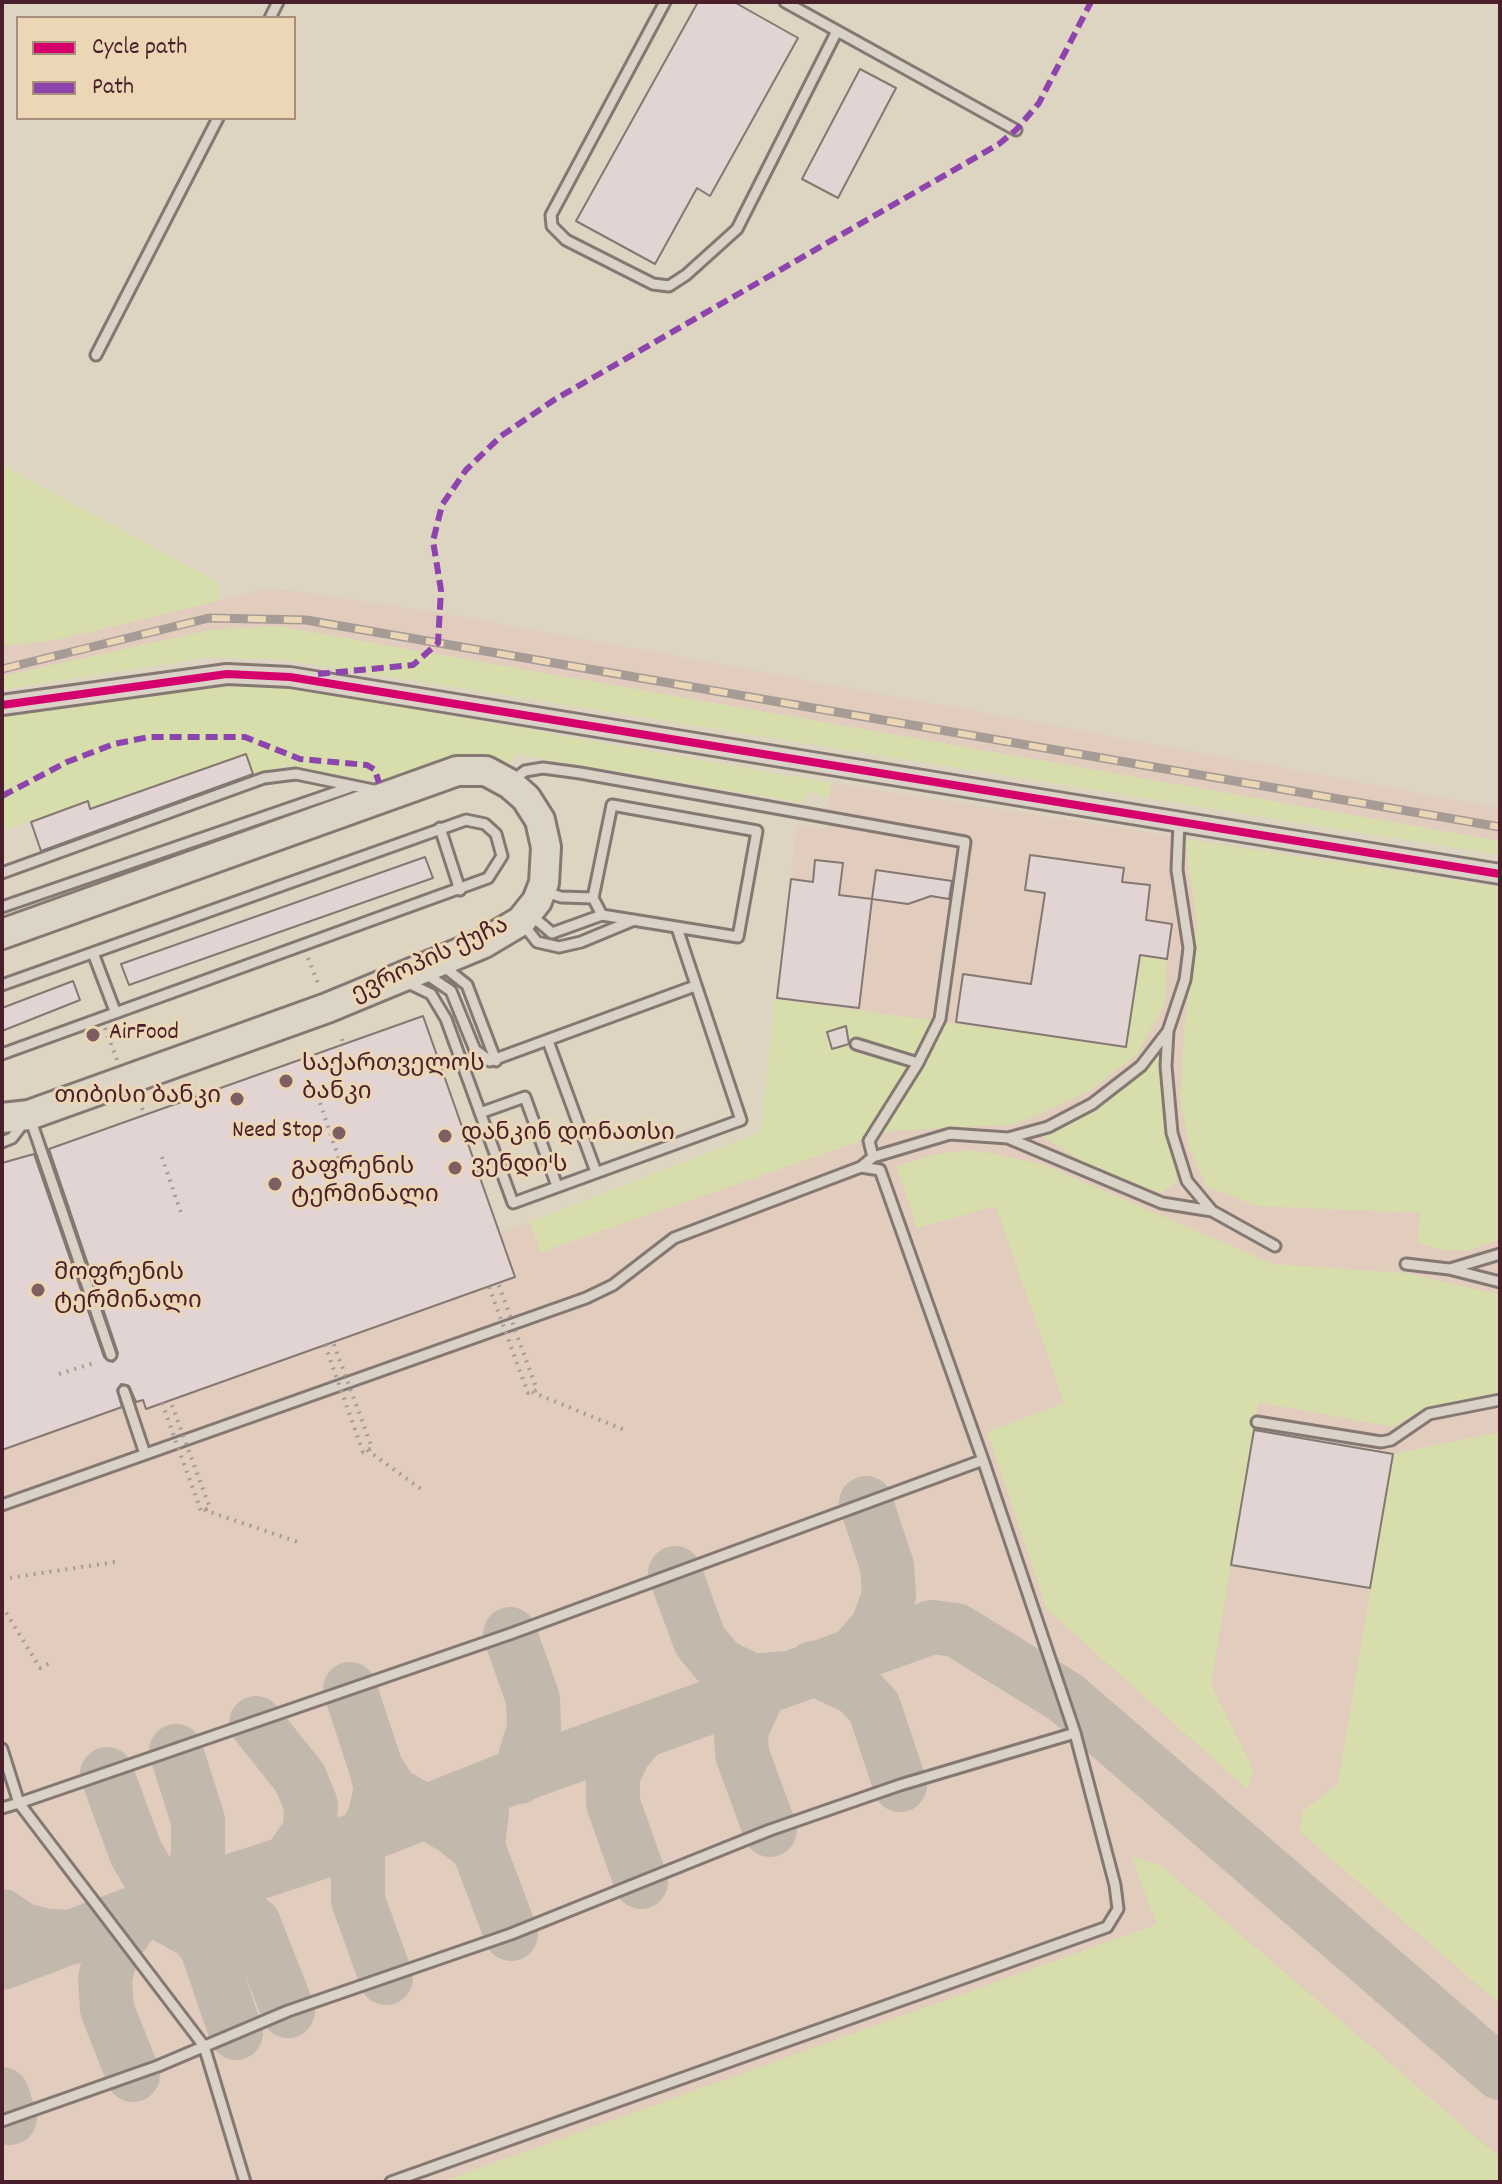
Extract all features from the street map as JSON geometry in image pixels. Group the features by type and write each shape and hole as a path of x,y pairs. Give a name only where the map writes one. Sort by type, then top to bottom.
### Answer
{"main road":[{"path":"2,934 457,771 486,771 510,784 526,798 540,820 546,847 530,908"},
{"name":"ევროპის ქუჩა","path":"16,1117 420,972 484,943 530,908"}],"street":[{"path":"2,705 227,674 290,677 1500,874"}],"lane":[{"path":"665,2 551,215 552,226 566,240 653,284 669,286 686,275 737,229 837,31"},
{"path":"785,2 1016,130"},
{"path":"96,355 217,120"},
{"path":"510,784 525,771 543,768 567,771 965,842 940,1019 918,1063 869,1141 873,1157"},
{"path":"2,873 264,778 296,774 393,794"},
{"path":"2,907 351,787"},
{"path":"530,908 541,927 552,933 602,915 738,937 757,831 612,805 593,898 602,915"},
{"path":"2,985 466,820 485,824 496,834 502,856 488,878 2,1054"},
{"path":"1179,823 1177,870 1189,948 1185,980 1168,1031 1166,1066 1172,1133 1187,1181 1212,1211"},
{"path":"440,828 460,890"},
{"path":"530,908 561,897 593,898"},
{"path":"530,908 537,942 559,947 581,942 634,920"},
{"path":"420,972 421,986 439,1004 513,1203 741,1120 677,928"},
{"path":"93,953 115,1011"},
{"path":"420,972 451,991 475,1050 490,1061 695,986"},
{"path":"420,972 467,985 496,1061"},
{"path":"1008,1138 1048,1127 1092,1104 1141,1066 1168,1031"},
{"path":"548,1041 596,1172"},
{"path":"856,1044 918,1063"},
{"path":"480,1113 525,1097 557,1186"},
{"path":"2,1142 12,1138 16,1117"},
{"path":"16,1117 111,1355"},
{"path":"2,1505 586,1298 613,1285 674,1238 861,1167 873,1157 950,1134 1008,1138 1162,1203 1212,1211 1275,1246"},
{"path":"391,2182 1107,1927 1118,1909 1115,1885 1075,1733 983,1460 880,1170 861,1167"},
{"path":"1449,1269 1500,1254"},
{"path":"1406,1264 1449,1269 1500,1282"},
{"path":"124,1391 145,1454"},
{"path":"1257,1422 1381,1442 1391,1440 1429,1414 1500,1400"},
{"path":"2,1808 510,1634 983,1460"},
{"path":"2,2121 204,2046 288,2011 511,1934 785,1825 900,1785 1075,1733"},
{"path":"2,1749 19,1803 204,2046 245,2182"}],"path":[{"path":"320,1103 339,1159"},
{"path":"142,1108 145,1115"},
{"path":"162,1157 181,1213"},
{"path":"498,1283 537,1390 532,1392"},
{"path":"489,1287 528,1393 627,1431"},
{"path":"325,1345 363,1452 372,1448 333,1342"},
{"path":"59,1374 97,1362"},
{"path":"170,1400 210,1508 204,1510"},
{"path":"162,1403 201,1511 301,1543"},
{"path":"367,1450 425,1492"},
{"path":"2,1579 115,1562"},
{"path":"2,1606 40,1668 50,1663"}],"shaded area":[{"path":"289,590 458,616 1500,808 1500,841 276,626 2,676 2,646 55,640 258,591"},
{"path":"831,783 1500,887 1500,2182 2,2182 2,1163 26,1154 53,1229 79,1221 54,1147 423,1016 500,1233 761,1132 797,824 826,830"}],"green space":[{"path":"2,465 219,583 219,601 55,640 2,646"},
{"path":"276,626 1500,841 1500,855 285,660 211,657 2,690 2,676 210,630"},
{"path":"207,687 287,687 831,783 829,798 806,792 803,803 517,754 503,768 391,784 286,766 253,776 245,754 90,809 87,802 2,831 2,716"},
{"path":"1185,839 1500,887 1500,1239 1465,1251 1436,1249 1417,1242 1421,1213 1257,1206 1207,1187 1190,1150 1180,1098 1197,922"},
{"path":"1140,955 1167,959 1165,1004 1137,1054 1090,1091 1016,1124 890,1131 541,1252 529,1222 761,1132 775,999 1126,1047"},
{"path":"1162,1046 1164,1111 1177,1181 1161,1193 1092,1167 1040,1135 1070,1122 1140,1074"},
{"path":"974,1150 1042,1164 1273,1264 1406,1273 1500,1295 1500,1397 1426,1408 1393,1427 1258,1402 1211,1685 1253,1769 1247,1789 1047,1609 987,1432 1064,1403 996,1206 917,1228 896,1166 937,1154"},
{"path":"1500,1432 1500,2004 1300,1832 1302,1812 1338,1784 1393,1454"},
{"path":"1131,1856 1160,1865 1500,2158 1500,2182 441,2182 1157,1924"}],"building":[{"path":"698,2 734,2 798,38 710,196 697,188 655,264 576,221"},
{"path":"860,69 896,88 838,198 802,179"},
{"path":"246,754 253,774 41,851 31,822 88,801 90,809"},
{"path":"1030,855 1124,868 1122,882 1150,885 1146,920 1172,924 1167,959 1140,955 1126,1047 956,1022 963,974 1031,984 1045,893 1025,890"},
{"path":"425,857 433,878 129,985 121,964"},
{"path":"815,860 843,863 839,895 872,899 859,1008 777,998 791,879 813,882"},
{"path":"876,870 952,881 949,899 931,896 908,904 872,899"},
{"path":"73,981 80,1000 2,1031 2,1008"},
{"name":"გაფრენის ტერმინალი","path":"423,1016 515,1277 146,1409 143,1400 136,1402 129,1386 121,1384 117,1390 122,1407 2,1450 2,1163 34,1154 104,1357 113,1362 118,1353 49,1149"},
{"path":"846,1026 849,1044 832,1049 827,1032"},
{"path":"1254,1430 1393,1454 1370,1588 1231,1565"}],"taxiway":[{"path":"855,1653 877,1628 889,1596 887,1566 866,1503"},
{"path":"675,1573 700,1641 720,1665 752,1681 788,1678"},
{"path":"2,1963 140,1911 339,1846 498,1783 932,1627 956,1630 1065,1697 1500,2073"},
{"path":"510,1634 533,1699 534,1729 519,1777"},
{"path":"813,1668 857,1689 874,1707 900,1785"},
{"path":"350,1689 376,1768 392,1793 454,1828 478,1847"},
{"path":"760,1690 741,1731 742,1754 770,1830"},
{"path":"256,1723 300,1778 311,1805 310,1831 288,1863"},
{"path":"641,1732 625,1751 613,1775 613,1803 641,1882"},
{"path":"170,1901 187,1885 195,1870 198,1852 198,1820 176,1751"},
{"path":"376,1768 381,1789 375,1815 358,1852 358,1900 386,1978"},
{"path":"107,1774 136,1853 153,1882 169,1893 188,1895"},
{"path":"482,1811 478,1847 511,1934"},
{"path":"201,1891 218,1895 254,1924 288,2011"},
{"path":"133,2075 107,2009 105,1978 114,1946 140,1911 162,1914 196,1933 207,1948 236,2033"},
{"path":"2,1916 21,1929 47,1936 75,1937"},
{"path":"2,2094 10,2118"}],"railway":[{"path":"2,669 209,618 306,620 1500,827"}],"marked path":[{"path":"318,674 413,665 438,643 441,590 433,541 442,505 466,470 501,436 554,400 999,144 1039,103 1091,2"},
{"path":"2,796 67,762 114,744 149,737 245,737 300,759 367,765 375,770 379,783"}],"cycle path":[{"path":"2,705 227,674 290,677 1500,874"}],"place":[{"name":"AirFood","path":"93,1035"},
{"name":"საქართველოს ბანკი","path":"286,1081"},
{"name":"თიბისი ბანკი","path":"237,1099"},
{"name":"Need Stop","path":"339,1133"},
{"name":"დანკინ დონათსი","path":"445,1136"},
{"name":"ვენდი'ს","path":"455,1168"},
{"name":"გაფრენის ტერმინალი","path":"275,1184"},
{"name":"მოფრენის ტერმინალი","path":"38,1290"}]}
